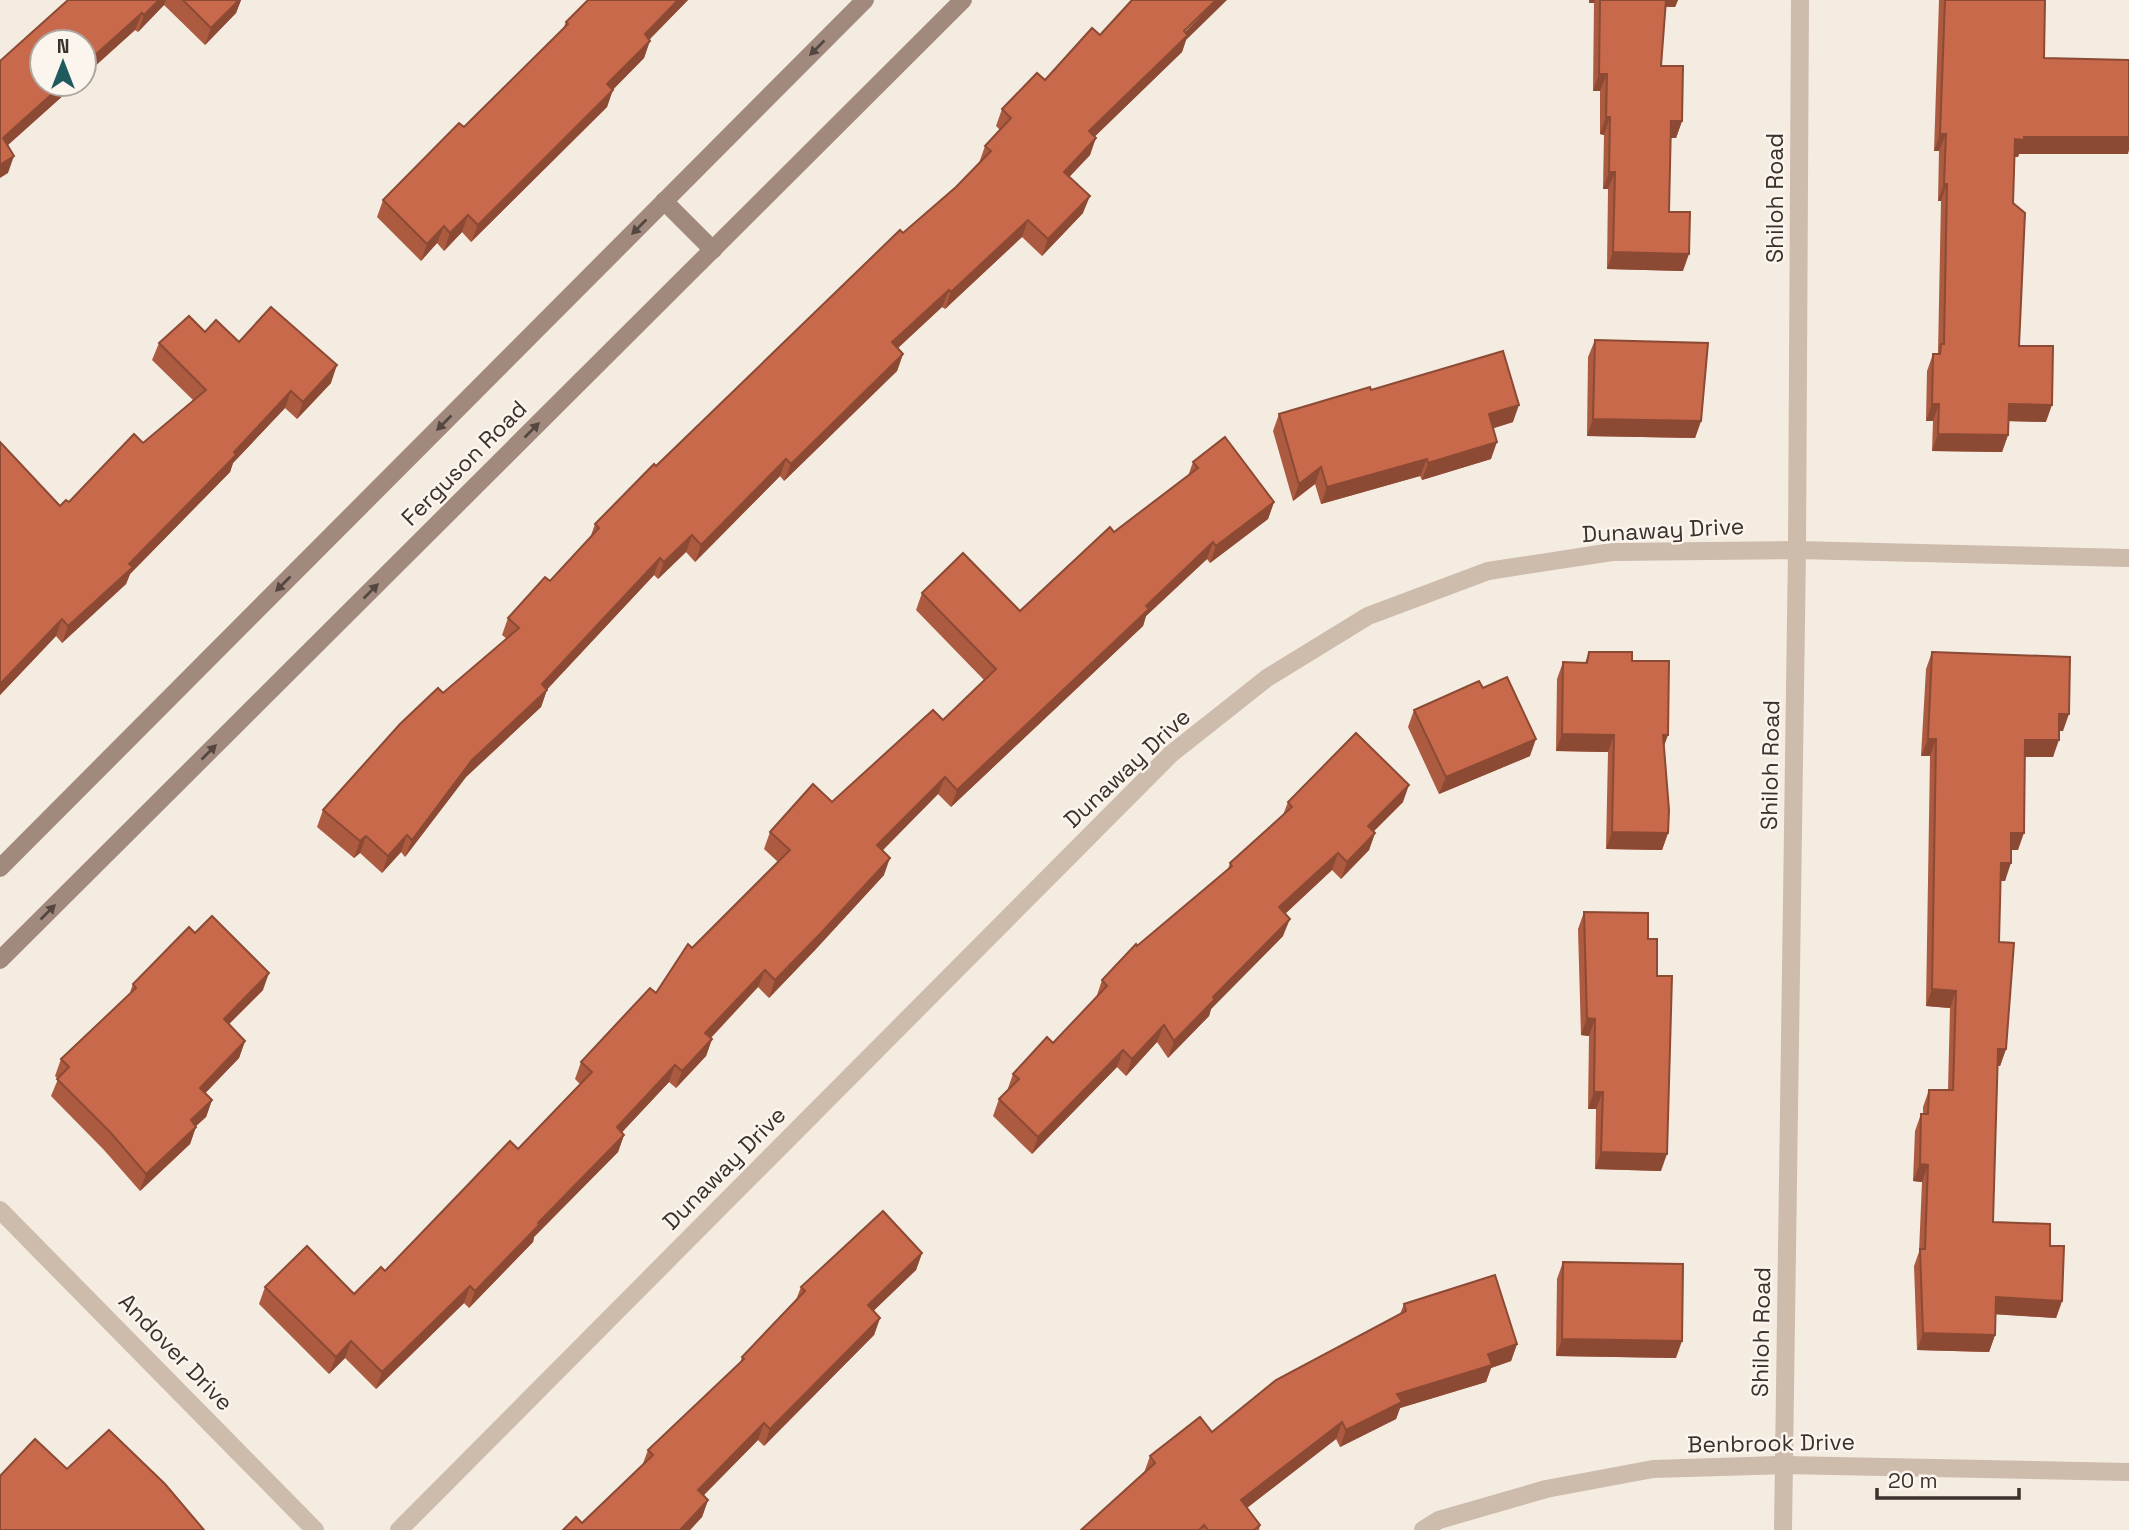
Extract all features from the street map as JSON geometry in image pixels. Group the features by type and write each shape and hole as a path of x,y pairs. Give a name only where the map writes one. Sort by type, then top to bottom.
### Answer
{"main road":[{"name":"Ferguson Road","path":"0,868 865,0"},
{"name":"Ferguson Road","path":"0,960 963,0"},
{"path":"664,201 713,250"}],"street":[{"name":"Shiloh Road","path":"1783,1530 1797,550 1800,0"},
{"name":"Dunaway Drive","path":"399,1530 1171,754 1267,678 1368,616 1488,571 1612,552 1797,550 2129,558"},
{"name":"Andover Drive","path":"0,1210 315,1530"},
{"name":"Benbrook Drive","path":"1423,1530 1439,1520 1546,1489 1653,1469 1784,1465 2129,1472"}],"building":[{"path":"68,0 159,0 98,52 98,28 37,28"},
{"path":"183,0 239,0 211,28"},
{"path":"588,0 678,0 645,34 650,41 607,84 613,90 478,225 468,215 450,233 444,226 427,244 383,200 459,123 464,127 568,24 566,22"},
{"path":"1132,0 1216,0 1184,31 1188,35 1089,131 1096,138 1064,172 1090,196 1048,239 1028,220 951,292 949,290 892,342 903,354 791,464 786,459 701,545 692,535 664,562 660,558 542,684 547,690 472,760 412,840 407,835 388,856 366,836 360,841 323,810 400,724 438,688 443,693 519,628 508,618 545,577 550,581 599,528 595,524 654,464 656,466 900,230 903,233 956,187 991,151 985,146 1011,118 1002,109 1037,73 1045,80 1092,28 1100,35"},
{"path":"1600,0 1666,0 1661,66 1683,66 1682,121 1671,121 1669,212 1690,212 1689,254 1613,252 1615,172 1609,172 1610,117 1606,117 1607,74 1599,74"},
{"path":"1945,0 2045,0 2044,58 2129,60 2129,137 2015,139 2013,203 2025,213 2019,346 2053,346 2052,405 2009,404 2008,435 1938,434 1939,404 1932,404 1933,354 1940,354 1941,344 1944,344 1947,184 1944,184 1946,134 1940,134"},
{"path":"28,36 28,98 47,98 3,138 14,156 0,165 0,61"},
{"path":"271,307 337,365 303,402 291,391 234,452 236,455 129,564 133,567 68,626 62,619 0,684 0,442 60,506 66,500 69,502 134,434 143,443 206,390 159,343 189,316 205,332 216,320 239,342"},
{"path":"1595,340 1708,343 1701,421 1593,419"},
{"path":"1503,351 1519,405 1489,414 1497,442 1428,463 1427,459 1327,487 1321,467 1299,484 1279,414"},
{"path":"1225,437 1274,502 1216,546 1213,542 1146,606 1149,609 957,790 945,777 877,845 890,858 775,980 765,970 705,1033 712,1039 682,1071 675,1065 617,1127 624,1135 475,1291 470,1286 382,1372 351,1341 336,1357 265,1287 307,1246 354,1294 381,1267 385,1271 510,1141 518,1149 592,1072 581,1062 650,988 656,993 688,944 692,948 790,850 770,832 813,784 832,802 933,710 943,720 996,669 922,593 963,553 1020,611 1110,527 1114,532 1198,468 1193,462"},
{"path":"1589,652 1632,652 1632,661 1669,661 1668,735 1663,735 1669,810 1668,833 1612,832 1614,735 1562,734 1563,662 1587,663"},
{"path":"1932,652 2070,657 2069,714 2059,714 2059,740 2025,740 2024,833 2011,833 2011,863 2001,863 1999,942 2014,943 2006,1049 1998,1049 1993,1222 2050,1224 2050,1246 2064,1246 2062,1301 1996,1297 1995,1335 1923,1333 1920,1249 1925,1249 1928,1165 1920,1164 1921,1114 1928,1114 1929,1090 1953,1090 1956,991 1932,989 1936,739 1928,739"},
{"path":"1507,677 1536,739 1446,777 1414,710 1479,681 1483,688"},
{"path":"1356,733 1409,785 1368,826 1375,833 1347,862 1338,853 1279,907 1290,919 1174,1041 1164,1025 1132,1059 1123,1050 1038,1137 999,1099 1019,1079 1013,1074 1047,1037 1053,1043 1107,986 1102,980 1136,944 1137,946 1232,866 1230,863 1292,807 1288,802"},
{"path":"1584,912 1648,913 1648,939 1657,939 1657,976 1672,976 1667,1154 1601,1152 1603,1092 1594,1092 1595,1019 1587,1018"},
{"path":"212,916 269,973 224,1019 245,1041 200,1088 212,1100 191,1120 196,1127 146,1174 111,1133 57,1079 69,1067 61,1059 136,988 133,984 189,927 195,933"},
{"path":"883,1211 922,1253 868,1305 880,1318 770,1429 764,1423 698,1490 708,1500 680,1530 563,1530 576,1517 582,1523 653,1455 648,1450 744,1359 742,1357 805,1291 801,1287"},
{"path":"1563,1262 1683,1264 1682,1341 1562,1339"},
{"path":"1495,1275 1517,1344 1488,1354 1492,1365 1397,1394 1402,1402 1346,1430 1342,1422 1241,1500 1260,1525 1254,1530 1208,1530 1204,1525 1199,1530 1081,1530 1155,1463 1150,1456 1200,1417 1212,1432 1276,1380 1406,1311 1404,1304"},
{"path":"109,1430 165,1484 204,1530 0,1530 0,1476 35,1439 67,1469"}]}
